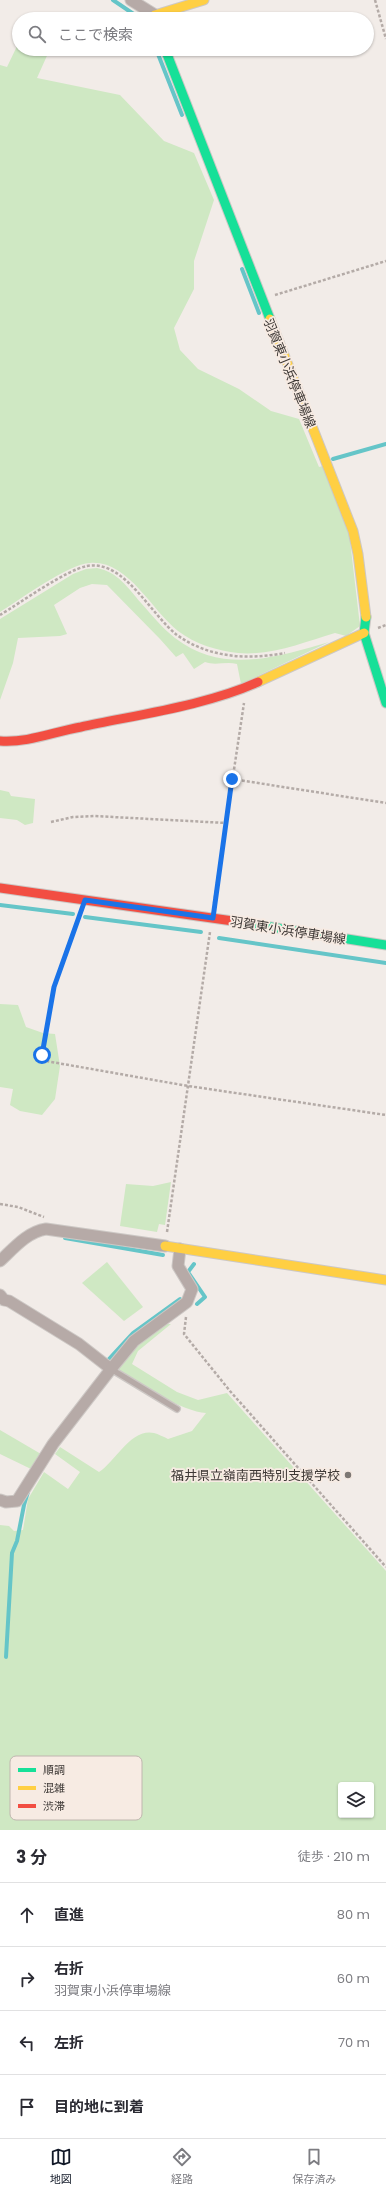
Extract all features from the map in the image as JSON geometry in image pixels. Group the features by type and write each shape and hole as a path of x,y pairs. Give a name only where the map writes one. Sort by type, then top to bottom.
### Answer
{"main road":[{"path":"170,12 204,0"},
{"name":"羽賀東小浜停車場線","path":"169,56 261,299 353,531 358,554 366,616 364,633 386,703"},
{"path":"0,741 15,742 33,739 69,729 187,704 247,687 364,633"},
{"name":"羽賀東小浜停車場線","path":"0,888 213,918 386,945"},
{"path":"165,1246 386,1280"}],"street":[{"path":"131,0 149,12"},
{"path":"0,1261 29,1235 38,1230 46,1229 165,1246"},
{"path":"0,1500 6,1502 17,1501 53,1444 110,1369 134,1341 187,1302 192,1289 178,1266 180,1249"},
{"path":"1,1300 19,1306 46,1322 110,1369"}],"lane":[{"path":"110,1369 177,1409"}],"path":[{"path":"375,0 386,39"},
{"path":"261,299 386,261"},
{"path":"0,615 73,572 86,566 98,565 116,571 177,635 194,645 215,653 236,657 256,657 291,651"},
{"path":"165,1246 232,779 247,687"},
{"path":"232,779 386,803"},
{"path":"51,822 73,817 94,816 226,823"},
{"path":"85,900 54,987 42,1055 46,1061 188,1086 386,1115"},
{"path":"187,1302 184,1334 230,1391 386,1567"}],"green space":[{"path":"12,56 47,56 37,78 120,95 164,141 194,153 214,200 194,261 194,289 174,328 180,350 198,369 239,389 271,411 299,419 319,467 323,466 349,532 360,626 346,636 335,633 288,648 263,652 238,653 215,649 192,640 178,631 138,588 116,569 104,564 90,563 70,569 57,576 0,612 0,65 7,67"},
{"path":"97,568 111,573 122,581 157,621 175,638 193,649 212,656 250,660 290,653 329,642 241,684 237,664 213,664 205,662 194,669 183,653 176,657 107,585 92,584 80,588 54,605 67,634 60,636 18,638 13,663 0,700 0,619 73,574 86,569"},
{"path":"0,790 9,792 11,796 35,799 33,823 25,825 17,820 0,818"},
{"path":"0,1004 18,1005 26,1027 43,1033 55,1034 60,1066 55,1099 42,1115 20,1111 10,1105 13,1089 0,1087"},
{"path":"171,1182 165,1225 159,1224 157,1232 120,1226 126,1184 153,1186"},
{"path":"107,1262 143,1307 124,1321 82,1283"},
{"path":"165,1324 171,1324 138,1351 132,1364 177,1392 198,1400 227,1393 386,1571 386,1830 0,1830 0,1525 9,1526 14,1531 23,1530 28,1499 44,1472 68,1489 80,1472 55,1454 60,1447 99,1472 124,1446 138,1435 154,1433 168,1439 192,1431 206,1413 185,1408 173,1403 117,1369 141,1342"},
{"path":"0,1430 41,1454 31,1469 0,1454"}],"waterway":[{"path":"113,0 131,12"},
{"path":"159,56 182,115"},
{"path":"242,269 259,313"},
{"path":"333,459 386,444"},
{"path":"0,905 73,914"},
{"path":"85,917 201,932"},
{"path":"219,938 386,963"},
{"path":"65,1238 163,1255"},
{"path":"194,1264 188,1272 205,1297 197,1304"},
{"path":"109,1359 133,1333 180,1299"},
{"path":"6,1657 12,1553 17,1541 28,1492"}],"traffic: fast":[{"path":"168,56 270,319"},
{"path":"366,617 364,633 386,703"},
{"path":"240,922 386,945"}],"traffic: slow":[{"path":"165,12 204,0"},
{"path":"270,319 353,531 358,554 366,617"},
{"path":"258,682 364,633"},
{"path":"165,1246 386,1280"}],"traffic: jam":[{"path":"0,741 31,739 71,729 171,709 217,697 258,682"},
{"path":"0,888 240,922"}],"place":[{"name":"福井県立嶺南西特別支援学校","path":"348,1475"}],"route":[{"path":"42,1055 54,987 65,952 85,900 213,918 232,779"}]}
